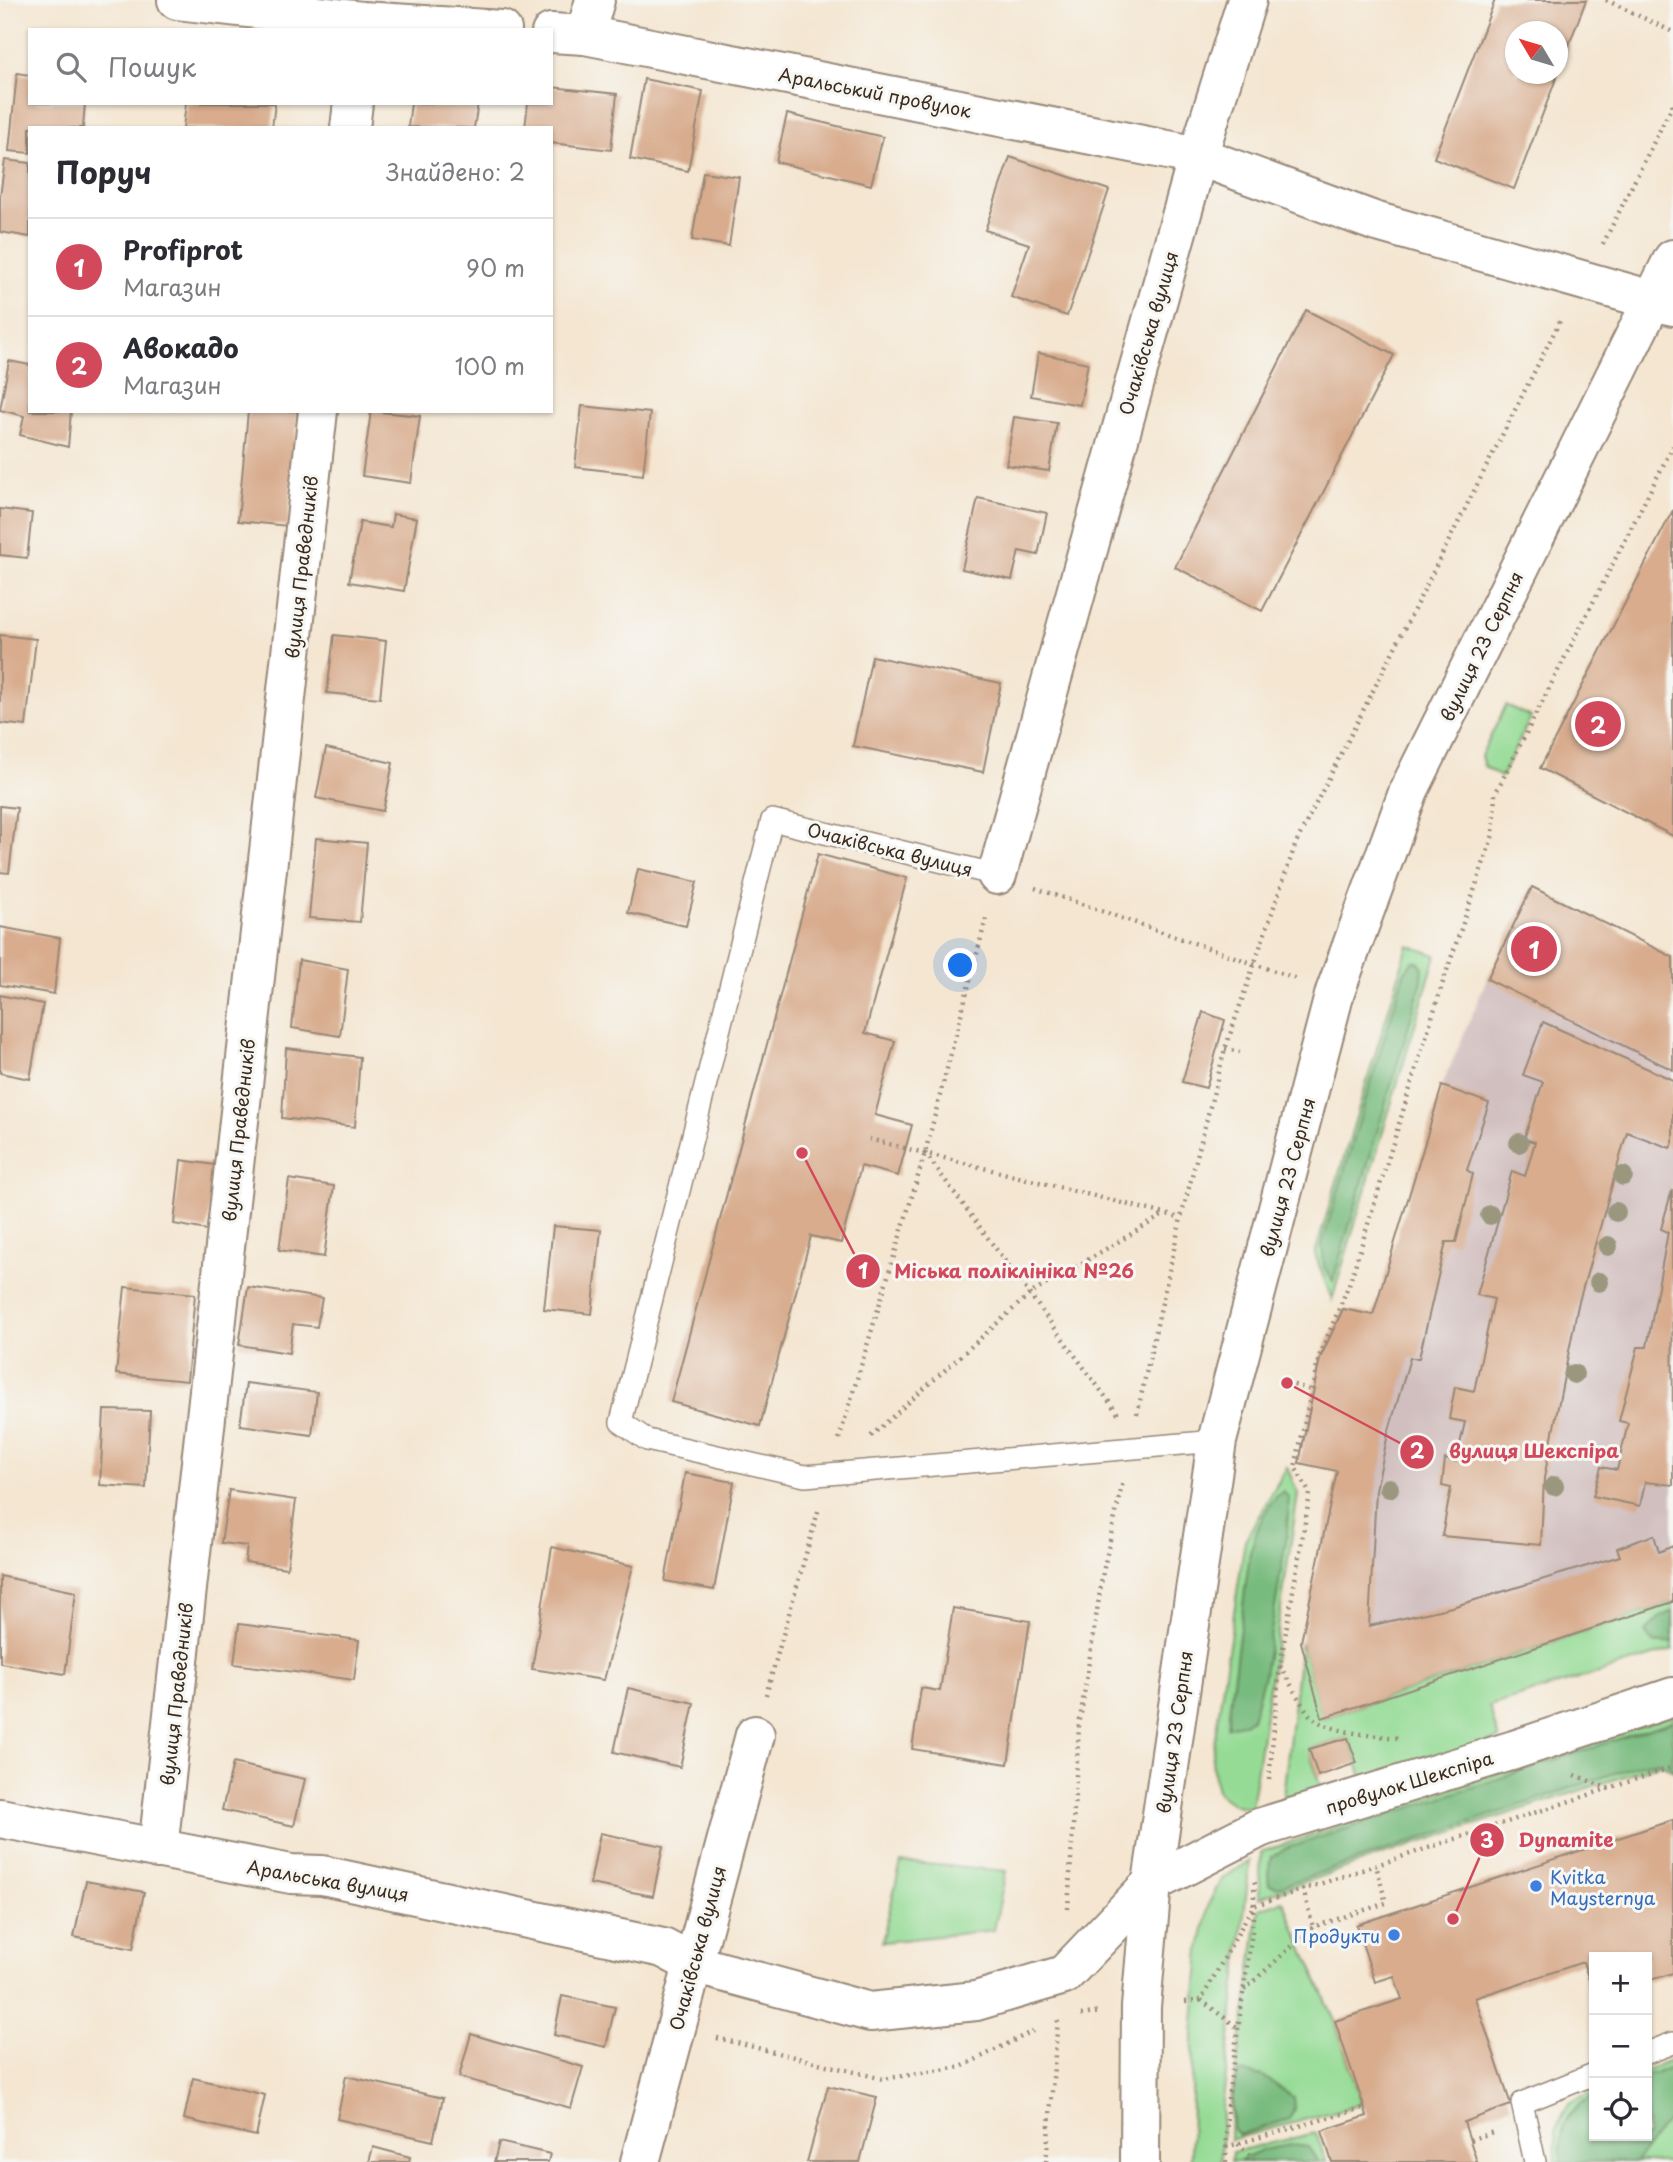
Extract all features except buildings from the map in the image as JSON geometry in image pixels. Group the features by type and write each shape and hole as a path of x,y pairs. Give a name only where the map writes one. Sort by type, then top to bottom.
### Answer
{"street":[{"path":"177,0 361,25 446,28"},
{"name":"Очаківська вулиця","path":"997,875 1198,156 1247,0"},
{"name":"Аральський провулок","path":"577,23 1198,156 1374,221 1662,304"},
{"path":"350,126 353,105"},
{"name":"вулиця 23 Серпня","path":"1140,2162 1141,2007 1152,1883 1217,1441 1335,992 1409,790 1662,304 1673,259"},
{"name":"вулиця Праведників","path":"158,1849 318,413"},
{"name":"провулок Шекспіра","path":"1064,1975 1152,1883 1259,1828 1514,1750 1673,1697"},
{"name":"Очаківська вулиця","path":"640,2162 755,1735"},
{"name":"Аральська вулиця","path":"0,1818 291,1874 323,1875 663,1948 693,1964 870,2012 976,2001 1064,1975"}],"lane":[{"name":"Очаківська вулиця","path":"829,1474 805,1476 647,1440 621,1422 772,821 997,875"},
{"path":"829,1474 1131,1441 1217,1441"},
{"path":"1652,2051 1673,2043"},
{"path":"1535,2162 1522,2103 1589,2076"}],"path":[{"path":"1606,0 1673,32"},
{"path":"1046,2162 1064,1975 1079,1727 1103,1572 1181,1218 1225,1049 1296,843 1673,104"},
{"path":"1226,2162 1227,2105 1254,1906 1259,1828 1267,1808 1280,1665 1310,1494 1295,1467 1318,1357 1350,1282 1443,982 1493,835 1495,794 1673,446"},
{"path":"755,1735 829,1474 925,1153 997,875 1335,992"},
{"path":"1225,1049 1240,1052"},
{"path":"869,1139 1181,1218"},
{"path":"925,1153 1030,1294 1131,1441"},
{"path":"829,1474 1030,1294 1165,1214"},
{"path":"1287,1383 1311,1390"},
{"path":"1280,1665 1311,1717 1324,1725 1367,1735 1407,1739"},
{"path":"1254,1906 1673,1767"},
{"path":"1244,1990 1313,1927 1386,1903 1376,1865"},
{"path":"1303,1889 1313,1927"},
{"path":"1202,2000 1238,2028"},
{"path":"1226,2147 1363,2108"},
{"path":"1238,2143 1258,2162"}],"shaded area":[{"path":"1487,979 1673,1069 1673,1602 1322,1718 1301,1642 1373,1315 1442,1086"}],"green space":[{"path":"1506,705 1531,717 1501,777 1484,766 1481,756"},
{"path":"1408,945 1436,955 1332,1300 1315,1254"},
{"path":"1413,961 1423,967 1422,981 1333,1281 1324,1267 1322,1244 1404,973"},
{"path":"1287,1467 1298,1494 1251,1808 1230,1803 1219,1793 1212,1757 1245,1540"},
{"path":"1283,1491 1289,1499 1287,1534 1264,1675 1252,1719 1227,1727 1250,1552 1266,1511"},
{"path":"1673,1602 1673,1650 1489,1706 1499,1739 1364,1782 1348,1738 1309,1749 1321,1790 1282,1805 1301,1642 1323,1718"},
{"path":"1673,1611 1673,1642 1653,1643 1645,1632 1661,1616"},
{"path":"1673,1715 1673,1760 1259,1898 1261,1852"},
{"path":"1673,1721 1673,1771 1657,1761 1639,1765 1278,1887 1269,1884 1271,1857 1285,1849"},
{"path":"1250,1860 1222,2110 1221,2162 1191,2162 1193,2035 1200,1949 1209,1903 1221,1880"},
{"path":"901,1862 1006,1871 994,1930 882,1942"},
{"path":"1283,1901 1335,2021 1362,2104 1230,2140 1231,2100 1259,1909"},
{"path":"1673,2060 1673,2162 1556,2162 1555,2131 1569,2103 1589,2093 1589,2141 1652,2141 1652,2068"},
{"path":"1673,2068 1673,2118 1652,2140 1652,2078 1652,2074"},
{"path":"1240,2072 1263,2076 1293,2097 1294,2109 1289,2119 1239,2135 1233,2129 1232,2099"},
{"path":"1589,2099 1589,2141 1652,2141 1636,2162 1562,2162 1562,2131 1570,2115"},
{"path":"1316,2133 1326,2162 1231,2162 1232,2152"},
{"path":"1292,2145 1308,2147 1318,2162 1240,2162 1257,2152"}],"place":[{"name":"Авокадо","path":"1598,724"},
{"name":"Profiprot","path":"1534,949"},
{"name":"Міська поліклініка №26","path":"802,1153"},
{"name":"вулиця Шекспіра","path":"1287,1383"},
{"name":"Kvitka Maysternya","path":"1536,1886"},
{"name":"Dynamite","path":"1453,1919"},
{"name":"Продукти","path":"1394,1935"}]}
